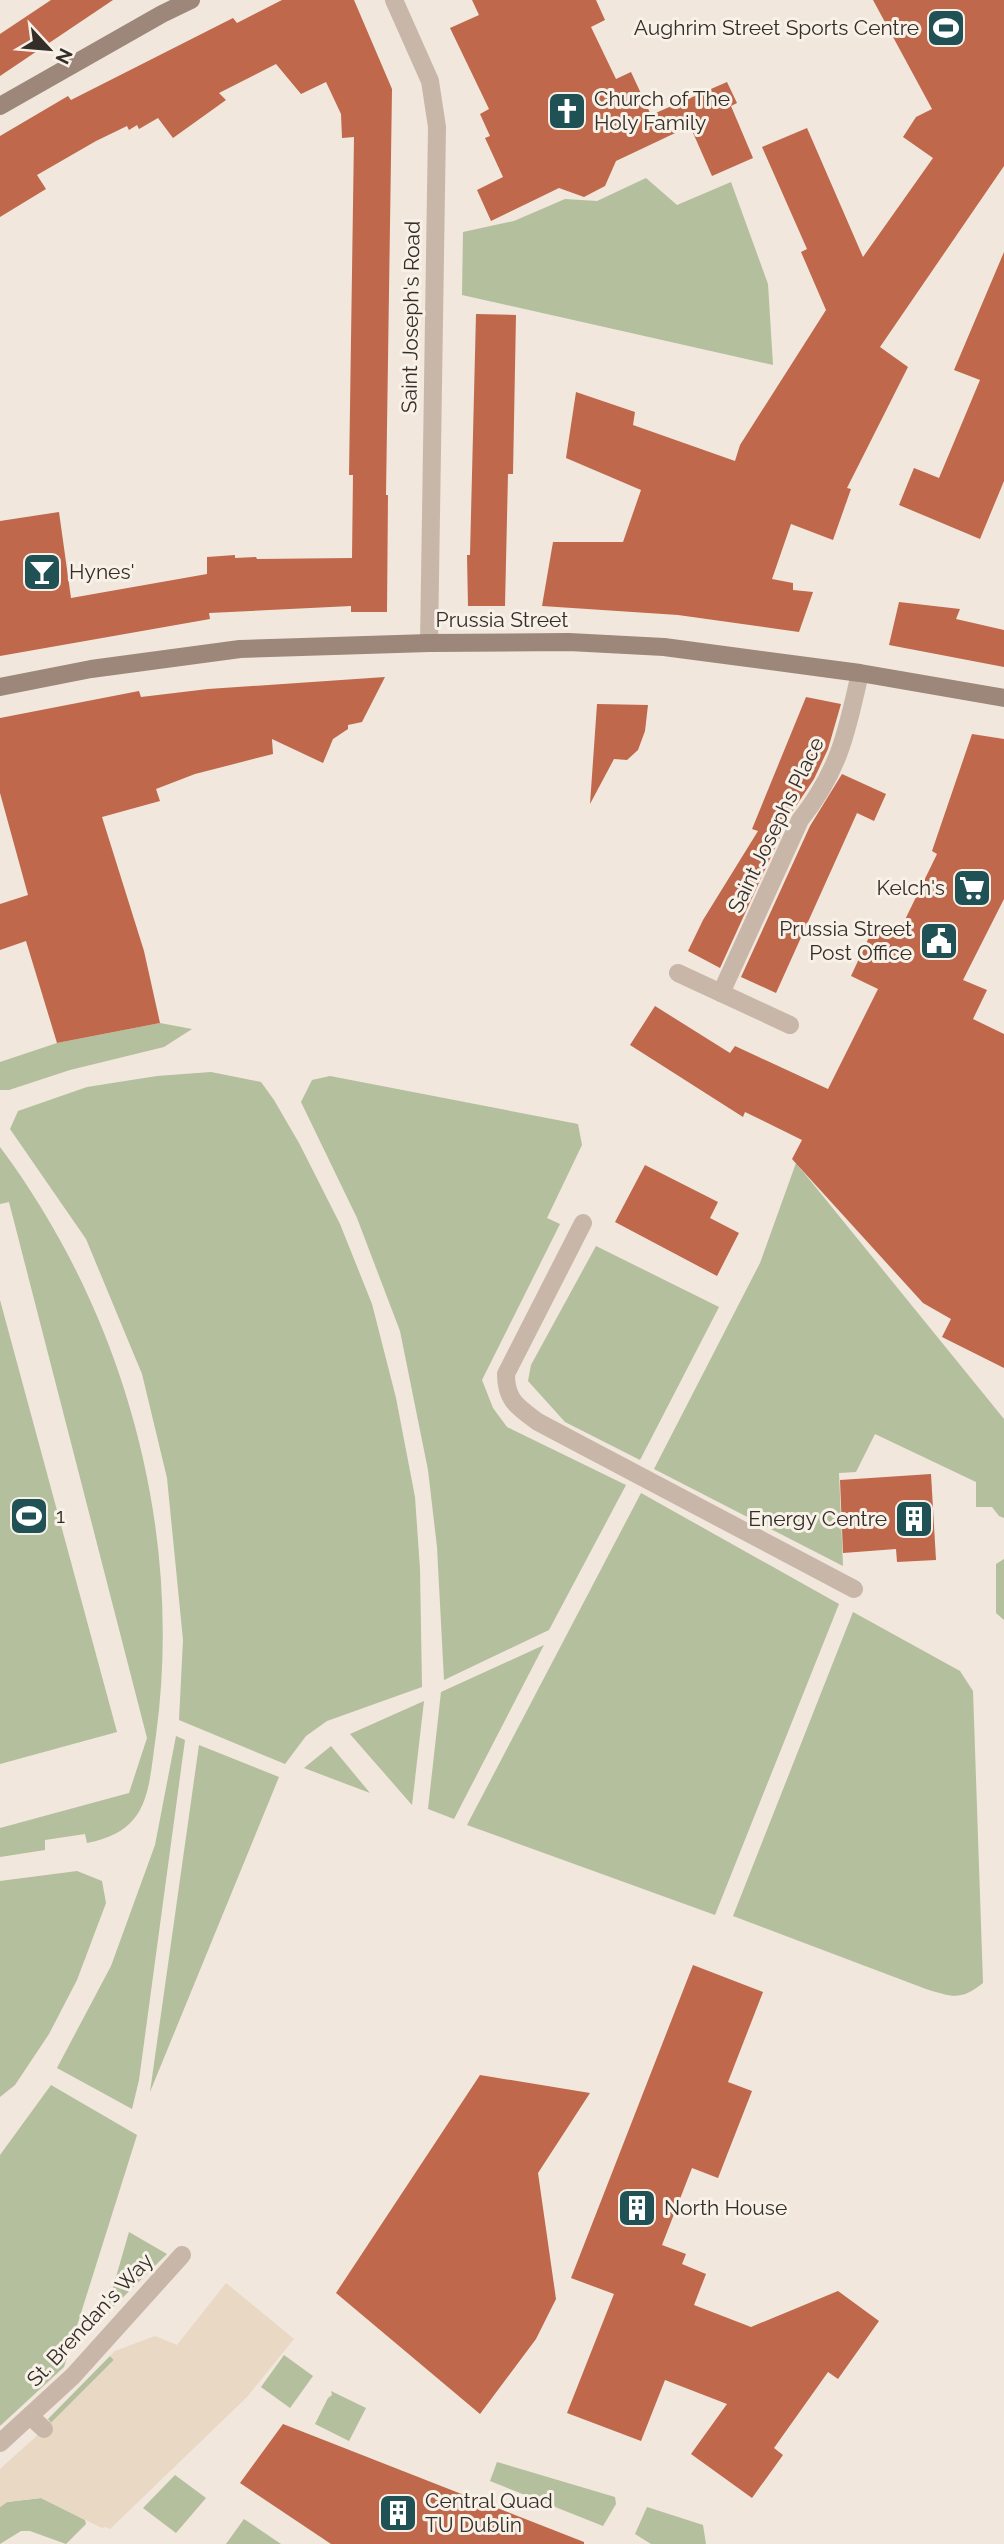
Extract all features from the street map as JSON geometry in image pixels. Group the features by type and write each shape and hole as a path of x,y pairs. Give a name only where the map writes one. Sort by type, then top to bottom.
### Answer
{"main road":[{"path":"0,106 191,0"},
{"name":"Prussia Street","path":"0,687 91,669 205,652 429,643 619,644 664,647 860,673 1004,698"}],"street":[{"name":"Saint Joseph's Road","path":"394,0 430,81 437,127 429,643"},
{"name":"Saint Josephs Place","path":"721,993 800,820 819,796 837,761 860,673"},
{"path":"678,973 790,1026"},
{"path":"583,1223 506,1374 506,1390 516,1406 538,1422 853,1589"},
{"name":"St. Brendan's Way","path":"0,2442 104,2343 182,2255"},
{"name":"St. Brendan's Way","path":"30,2416 44,2429"}],"green space":[{"path":"646,178 677,205 731,182 768,284 773,365 462,295 463,232 514,221 565,199 597,201"},
{"path":"160,1023 192,1029 164,1047 70,1070 9,1090 0,1090 0,1062 57,1043"},
{"path":"211,1072 261,1082 299,1143 340,1224 372,1304 396,1398 415,1497 420,1569 422,1687 327,1721 306,1736 285,1764 179,1720 183,1640 167,1478 142,1374 86,1239 10,1129 18,1111 87,1087 157,1076"},
{"path":"330,1076 578,1124 582,1145 547,1218 560,1224 482,1380 493,1408 507,1427 626,1485 549,1630 444,1680 437,1547 428,1470 400,1331 357,1218 301,1102 312,1080"},
{"path":"0,1147 43,1211 81,1280 111,1352 135,1426 152,1502 161,1580 162,1657 151,1773 148,1790 135,1818 124,1829 108,1837 87,1843 85,1834 45,1840 45,1850 0,1857 0,1828 129,1793 147,1738 9,1202 0,1204"},
{"path":"796,1163 1004,1419 1004,1518 992,1507 976,1507 976,1482 875,1434 856,1472 839,1473 843,1566 654,1469 760,1263"},
{"path":"596,1246 719,1307 640,1460 565,1422 528,1381 531,1365"},
{"name":"1","path":"0,1300 117,1732 0,1764"},
{"path":"641,1493 839,1604 715,1915 467,1825"},
{"path":"1004,1559 1004,1620 996,1613 996,1564"},
{"path":"853,1612 960,1671 973,1691 983,1983 962,1995 926,1989 733,1916"},
{"path":"544,1645 454,1819 428,1809 441,1692"},
{"path":"424,1701 412,1805 350,1734"},
{"path":"176,1736 185,1740 139,2080 132,2109 57,2068 111,1966 155,1845"},
{"path":"199,1745 279,1777 150,2092"},
{"path":"331,1746 370,1793 304,1768"},
{"path":"77,1871 102,1881 106,1903 77,1980 49,2034 15,2085 0,2097 0,1881"},
{"path":"51,2085 137,2135 64,2367 0,2426 0,2155"},
{"path":"129,2232 167,2254 105,2315"},
{"path":"284,2355 313,2376 290,2408 261,2387"},
{"path":"110,2356 114,2360 51,2423 48,2419"},
{"path":"331,2391 366,2408 349,2441 315,2424 332,2395"},
{"path":"497,2462 615,2497 616,2504 603,2526 490,2481"},
{"path":"175,2475 206,2498 176,2533 143,2508"},
{"path":"41,2498 85,2520 86,2524 66,2544 30,2531 21,2531 0,2544 0,2507 7,2502"},
{"path":"647,2507 703,2525 706,2544 651,2544 635,2534"},
{"path":"244,2519 281,2544 226,2544"}],"shaded area":[{"path":"226,2283 294,2339 247,2397 110,2529 102,2528 41,2498 7,2502 0,2507 0,2469 114,2360 110,2356 115,2351 155,2336 177,2345"}],"building":[{"path":"51,0 113,0 0,76 0,34"},
{"path":"282,0 354,0 392,89 386,495 387,612 351,612 351,606 209,613 210,619 0,656 0,521 59,512 71,598 207,574 207,557 235,555 235,558 257,559 352,558 353,475 349,475 354,137 342,138 341,114 326,82 301,94 276,64 219,93 226,100 173,138 158,118 139,129 137,125 129,130 127,126 96,141 37,175 46,189 0,217 0,136 68,96 71,100 233,18 237,23"},
{"name":"Church of The Holy Family","path":"472,0 596,0 605,20 591,27 616,79 631,72 651,115 727,82 737,103 731,106 753,158 712,176 690,126 616,161 605,186 584,197 559,188 491,221 477,190 503,177 485,138 490,136 480,114 489,109 450,28 479,15"},
{"path":"873,0 1004,0 1004,166 880,347 908,367 847,488 851,489 833,540 791,524 772,579 793,583 793,590 813,592 799,632 678,615 542,606 553,542 623,542 641,490 566,458 576,392 635,412 633,425 735,461 740,445 826,310 801,252 807,249 762,147 807,128 863,257 933,158 903,137 916,117 932,109"},
{"path":"1004,252 1004,481 980,539 899,505 914,468 939,478 980,380 954,370"},
{"path":"476,314 516,315 513,474 508,474 505,606 468,606 467,555 470,555"},
{"path":"899,602 960,609 956,619 1004,630 1004,667 889,645"},
{"path":"385,677 362,722 348,725 348,729 333,739 323,763 272,739 273,754 195,774 156,789 160,801 102,817 144,951 160,1023 57,1043 26,941 0,950 0,904 28,895 0,793 0,718 139,691 141,697 208,689"},
{"path":"806,697 841,704 828,749 814,779 790,815 720,968 688,951 703,920 758,831 752,829"},
{"path":"597,704 648,705 645,731 638,750 627,760 614,759 590,804"},
{"path":"972,734 1004,739 1004,899 963,980 987,990 973,1019 1004,1034 1004,1368 942,1337 951,1319 923,1303 792,1159 802,1140 745,1112 743,1117 630,1045 655,1006 730,1053 735,1046 828,1089 878,989 851,976 876,922 899,932 937,854 932,851"},
{"path":"842,774 886,794 874,821 857,813 776,993 741,977 810,826"},
{"path":"645,1165 718,1202 710,1218 739,1233 717,1276 615,1222"},
{"path":"931,1474 936,1560 897,1562 896,1549 843,1553 840,1480"},
{"name":"North House","path":"693,1965 763,1992 728,2082 752,2091 718,2178 692,2168 662,2245 686,2254 682,2264 706,2274 694,2305 751,2327 838,2291 879,2321 838,2379 828,2372 774,2448 783,2455 752,2498 691,2454 727,2404 665,2380 641,2441 567,2413 614,2294 571,2278"},
{"path":"480,2075 590,2093 538,2173 556,2299 536,2339 480,2414 336,2293"},
{"name":"Central Quad TU Dublin","path":"283,2424 584,2544 331,2544 240,2483"}],"place":[{"name":"Aughrim Street Sports Centre","path":"946,28"},
{"name":"Church of The Holy Family","path":"567,111"},
{"name":"Hynes'","path":"42,572"},
{"name":"Kelch's","path":"972,888"},
{"name":"Prussia Street Post Office","path":"939,941"},
{"name":"1","path":"29,1516"},
{"name":"Energy Centre","path":"914,1519"},
{"name":"North House","path":"637,2208"},
{"name":"Central Quad TU Dublin","path":"398,2513"}]}
